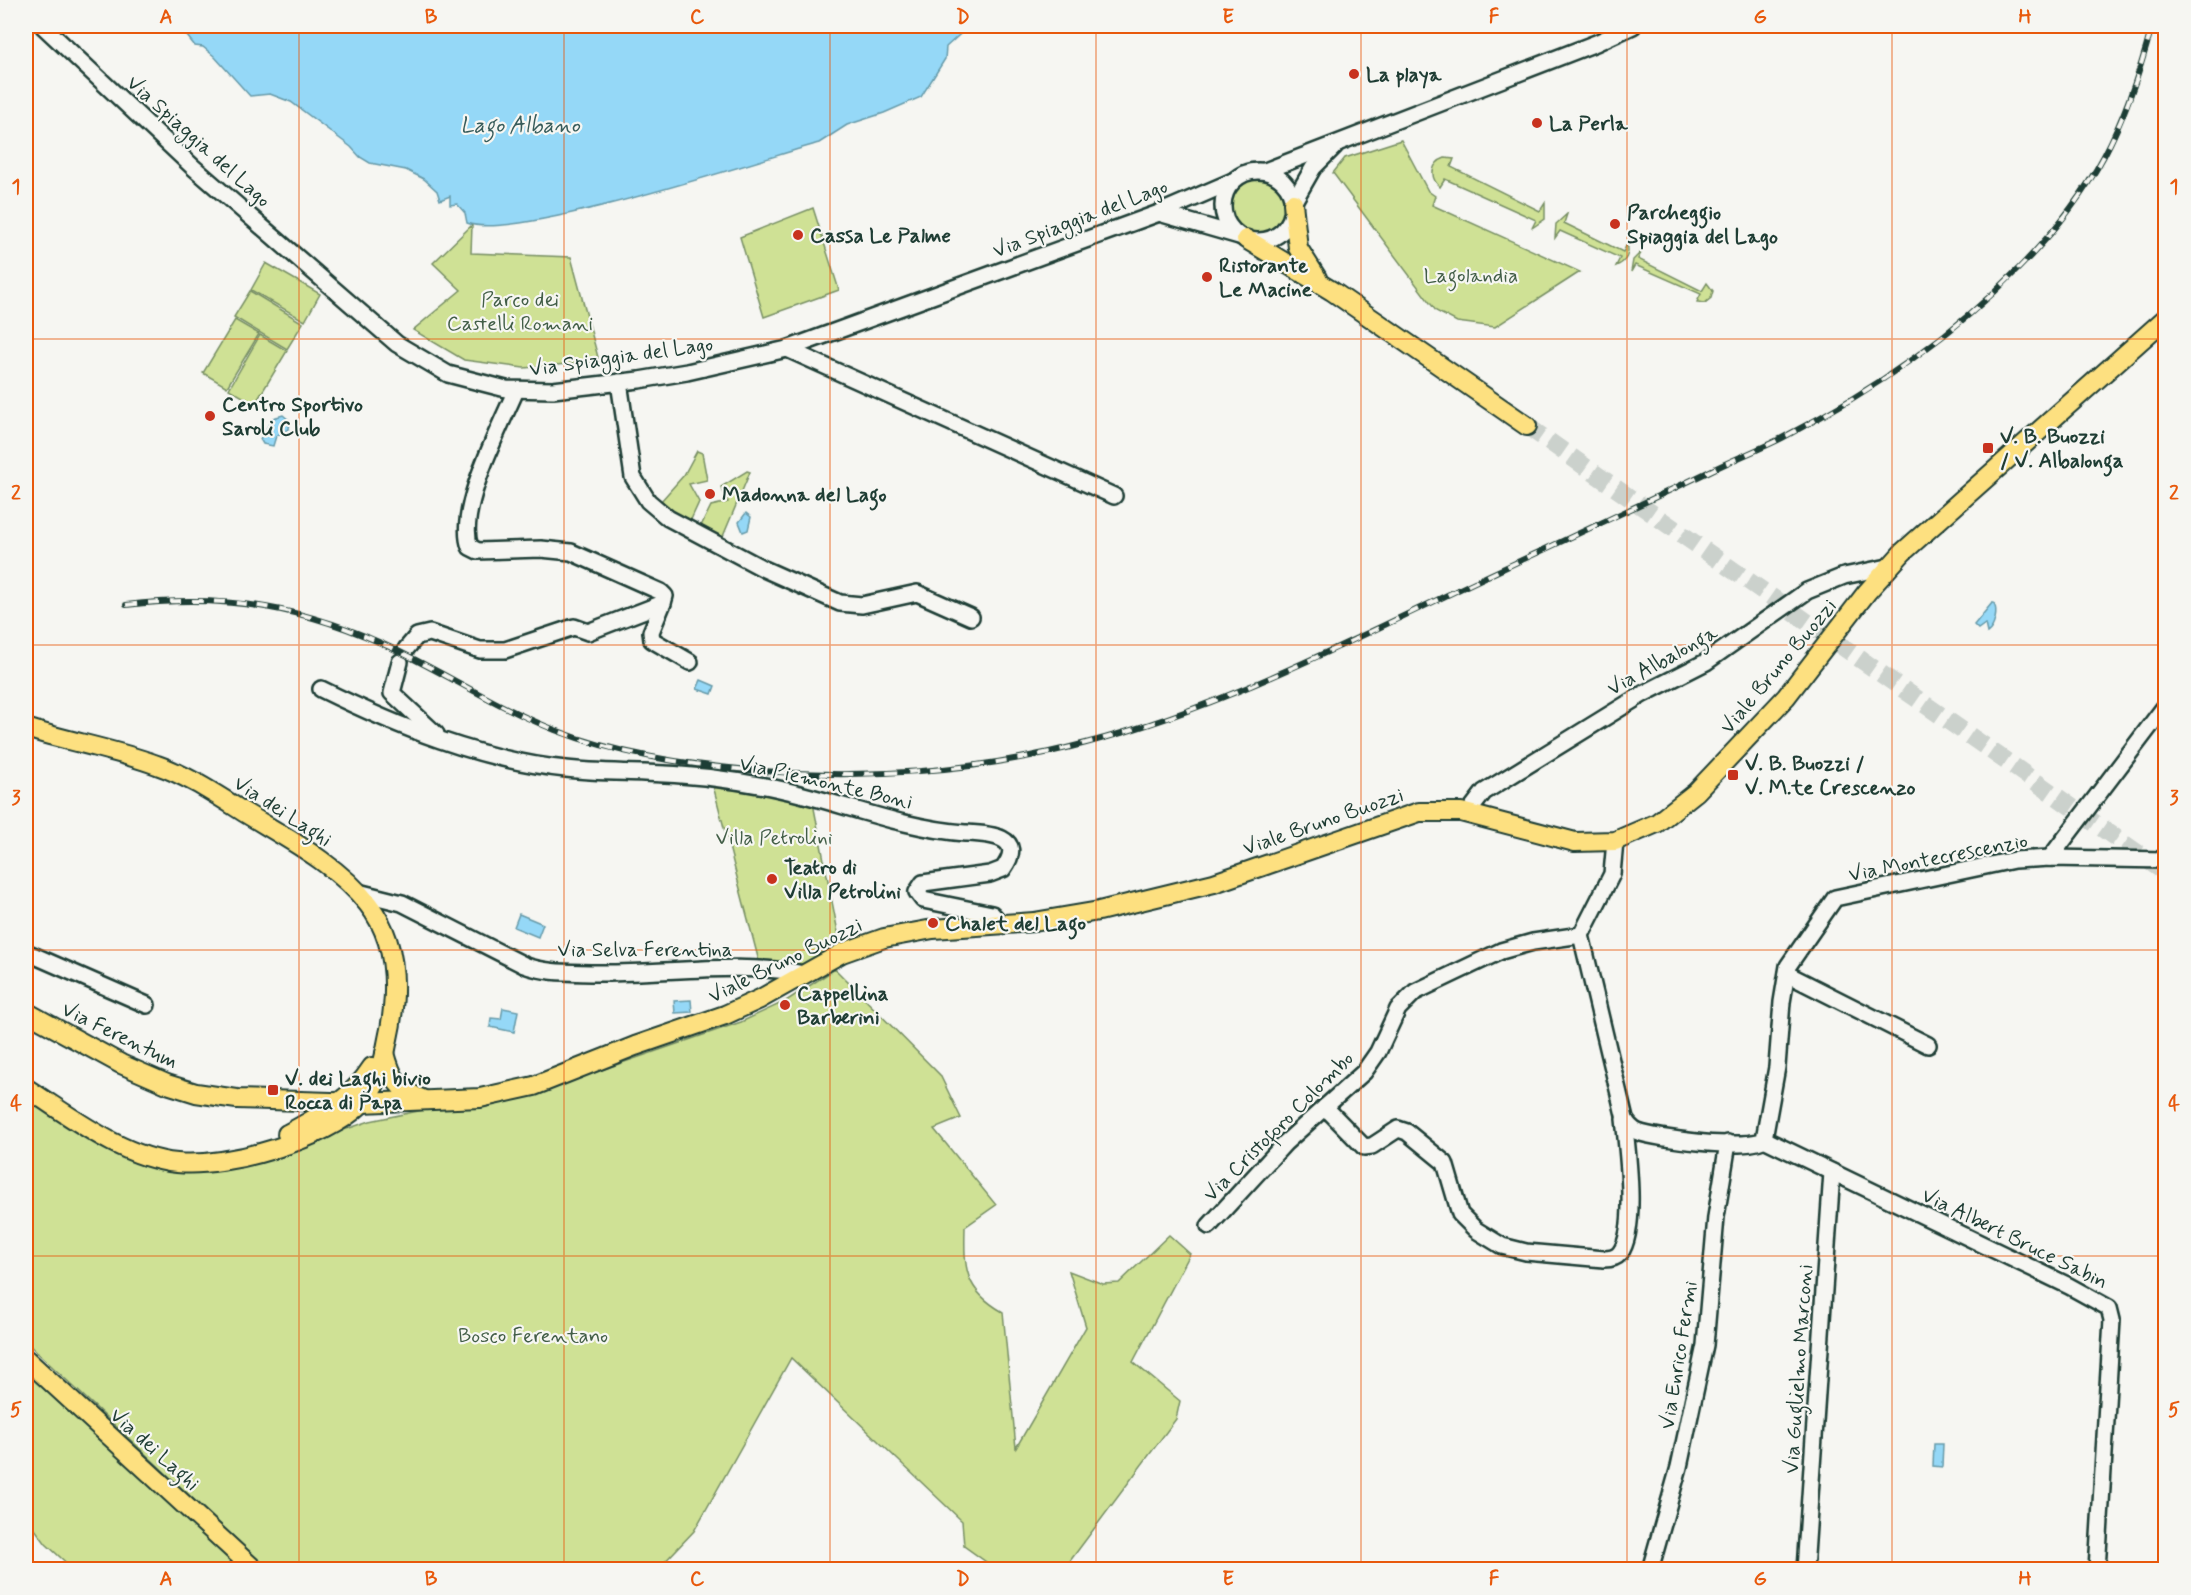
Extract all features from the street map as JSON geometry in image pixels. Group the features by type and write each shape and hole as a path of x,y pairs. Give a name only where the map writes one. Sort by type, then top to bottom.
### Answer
{"main road":[{"path":"1293,204 1295,235 1301,255 1314,275 1332,291"},
{"path":"1246,239 1332,291 1527,426"},
{"name":"Viale Bruno Buozzi","path":"424,1099 496,1096 534,1086 635,1046 725,1015 842,953 884,938 933,929 1002,925 1099,911 1214,883 1419,812 1446,810 1468,813 1575,842 1615,841 1657,823 1704,784 1786,698 1888,567 2166,318"},
{"name":"Via dei Laghi","path":"26,728 129,755 183,776 288,839 339,875 358,892 381,924 394,968 395,1002 387,1048 377,1082 362,1103 331,1127 255,1152 198,1163 173,1162 148,1156 109,1140 26,1088"},
{"name":"Via Ferentum","path":"26,1012 110,1059 167,1084 217,1096 340,1103 424,1099"},
{"path":"387,1048 396,1082 404,1091 424,1099"},
{"name":"Via dei Laghi","path":"255,1152 340,1103 360,1085 387,1048"},
{"path":"303,1101 339,1088 371,1068"},
{"path":"331,1127 424,1099"},
{"path":"276,1100 292,1110 295,1119 293,1131"},
{"name":"Via dei Laghi","path":"26,1359 255,1569"}],"street":[{"name":"Via Spiaggia del Lago","path":"43,26 193,167 397,344 427,364 461,379 516,390 553,390 687,372 787,349 1159,213 1233,181"},
{"path":"1246,239 1236,233 1224,213 1227,191 1233,181 1242,175 1265,171 1596,43 1633,26"},
{"path":"1159,213 1246,239 1269,239 1279,234 1287,225 1293,204 1313,168 1342,140"},
{"path":"1265,171 1284,183 1293,204"},
{"path":"787,349 1114,496"},
{"path":"619,382 633,477 648,501 668,518 770,572 840,603 862,605 917,593 971,616"},
{"path":"516,390 475,488 468,536 470,547 478,551 541,549 577,554 661,592 665,596 651,632 652,639 690,662"},
{"name":"Via Albalonga","path":"1468,813 1484,792 1643,694 1706,662 1807,591 1844,576 1888,567"},
{"path":"443,740 392,693 403,655 417,636 430,633 480,650 505,650 574,627 586,632 663,603"},
{"name":"Via Piemonte Boni","path":"321,689 373,714 443,740 502,758 550,767 682,776 761,785 937,830 998,835 1007,845 1009,852 1003,869 990,874 923,883 916,892 923,900 992,914 1002,925"},
{"name":"Via Montecrescenzio","path":"1764,1138 1777,1067 1782,1002 1788,966 1835,898 1992,864 2050,858 2166,705"},
{"path":"1325,1107 1364,1147 1372,1146 1398,1129 1433,1151 1448,1169 1463,1219 1473,1229 1498,1244 1531,1253 1604,1259 1615,1257 1622,1251 1629,1213 1631,1183 1624,1116 1581,935 1612,874 1615,841"},
{"path":"2050,858 2166,860"},
{"name":"Via Selva Ferentina","path":"358,892 396,900 524,965 542,970 627,973 776,969 804,974"},
{"name":"Via Cristoforo Colombo","path":"1209,1226 1277,1150 1372,1062 1398,1009 1415,992 1501,951 1533,942 1581,935"},
{"path":"26,952 147,1005"},
{"path":"1787,974 1928,1045"},
{"path":"1624,1116 1629,1125 1642,1133 1728,1143 1756,1143 1764,1138"},
{"name":"Via Albert Bruce Sabin","path":"1764,1138 2069,1286 2109,1308 2112,1320 2097,1569"},
{"name":"Via Enrico Fermi","path":"1650,1569 1679,1467 1705,1345 1716,1217 1728,1143"},
{"name":"Via Guglielmo Marconi","path":"1805,1569 1832,1172"}],"green space":[{"name":"Lagolandia","path":"1401,140 1428,191 1435,196 1432,205 1580,272 1495,327 1457,322 1436,311 1333,173 1345,158"},
{"path":"1445,158 1454,159 1451,167 1540,211 1545,203 1545,219 1532,228 1536,220 1445,179 1440,187 1434,179 1433,171 1437,163"},
{"path":"1253,179 1263,179 1273,183 1281,191 1285,206 1281,221 1273,229 1263,233 1253,233 1243,229 1235,221 1231,211 1231,201 1235,191 1243,183"},
{"path":"813,208 839,290 764,317 740,237"},
{"path":"1567,214 1564,223 1623,252 1627,244 1628,251 1625,260 1616,266 1620,258 1560,231 1555,238 1556,224"},
{"name":"Parco dei Castelli Romani","path":"472,225 471,253 571,257 599,361 524,368 464,360 413,330 461,290 433,263"},
{"path":"1642,251 1638,259 1702,291 1707,283 1713,291 1711,298 1705,303 1697,302 1701,294 1635,265 1631,272 1633,260"},
{"path":"266,263 320,294 305,321 251,290"},
{"path":"250,291 303,323 287,349 234,317"},
{"path":"235,320 259,334 227,387 203,373"},
{"path":"260,335 287,351 255,404 229,389"},
{"path":"697,451 702,453 707,480 689,484 699,502 689,524 669,511 661,501 684,475"},
{"path":"747,471 750,472 721,541 699,530 711,506 728,502 721,487"},
{"name":"Villa Petrolini","path":"711,778 812,798 842,953 804,974 761,969"},
{"name":"Bosco Ferentano","path":"835,969 940,1075 961,1118 934,1129 996,1205 965,1227 965,1254 969,1277 974,1286 990,1304 1003,1312 1016,1448 1086,1327 1069,1271 1103,1284 1119,1283 1169,1235 1190,1254 1133,1362 1180,1401 1176,1419 1064,1569 996,1569 964,1546 962,1521 791,1358 694,1531 658,1569 268,1569 26,1342 26,1094 135,1160 181,1172 224,1171 370,1121 438,1107 475,1107 508,1102 741,1022 786,1001"},
{"path":"26,1369 243,1569 73,1569 46,1544 26,1517"}],"water":[{"name":"Lago Albano","path":"179,26 969,26 946,47 945,59 921,97 884,113 847,125 819,143 583,211 493,226 467,223 465,213 457,204 450,205 450,196 440,200 437,191 424,179 406,170 370,163 291,102 270,94 250,96 214,56 203,47 195,46"},
{"path":"283,415 290,421 289,429 276,436 273,446 263,444 260,439 273,418"},
{"path":"746,513 751,517 748,530 743,532 739,522"},
{"path":"1992,603 1996,610 1995,619 1987,633 1985,624 1978,629 1974,625"},
{"path":"701,680 715,686 712,694 697,689"},
{"path":"519,914 543,924 538,937 514,927"},
{"path":"691,1000 692,1012 675,1013 674,1001"},
{"path":"503,1008 518,1011 514,1032 490,1027 491,1018 501,1019"},
{"path":"1934,1444 1943,1444 1942,1467 1933,1466"}],"tunnel":[{"path":"1527,426 2166,873"}],"railway":[{"path":"126,605 198,601 265,607 298,614 365,636 555,730 626,752 700,765 791,773 919,771 1004,761 1086,743 1192,709 1295,667 1782,438 1877,383 1937,341 1993,294 2045,240 2068,212 2104,157 2118,127 2142,63 2152,26"}],"place":[{"name":"La playa","path":"1354,74"},
{"name":"La Perla","path":"1537,123"},
{"name":"Parcheggio Spiaggia del Lago","path":"1615,224"},
{"name":"Cassa Le Palme","path":"798,235"},
{"name":"Ristorante Le Macine","path":"1207,277"},
{"name":"Centro Sportivo Saroli Club","path":"210,416"},
{"name":"V. B. Buozzi / V. Albalonga","path":"1988,448"},
{"name":"Madonna del Lago","path":"710,494"},
{"name":"V. B. Buozzi / V. M.te Crescenzo","path":"1733,775"},
{"name":"Teatro di Villa Petrolini","path":"772,879"},
{"name":"Chalet del Lago","path":"933,923"},
{"name":"Cappellina Barberini","path":"785,1005"},
{"name":"V. dei Laghi bivio Rocca di Papa","path":"273,1090"}]}
